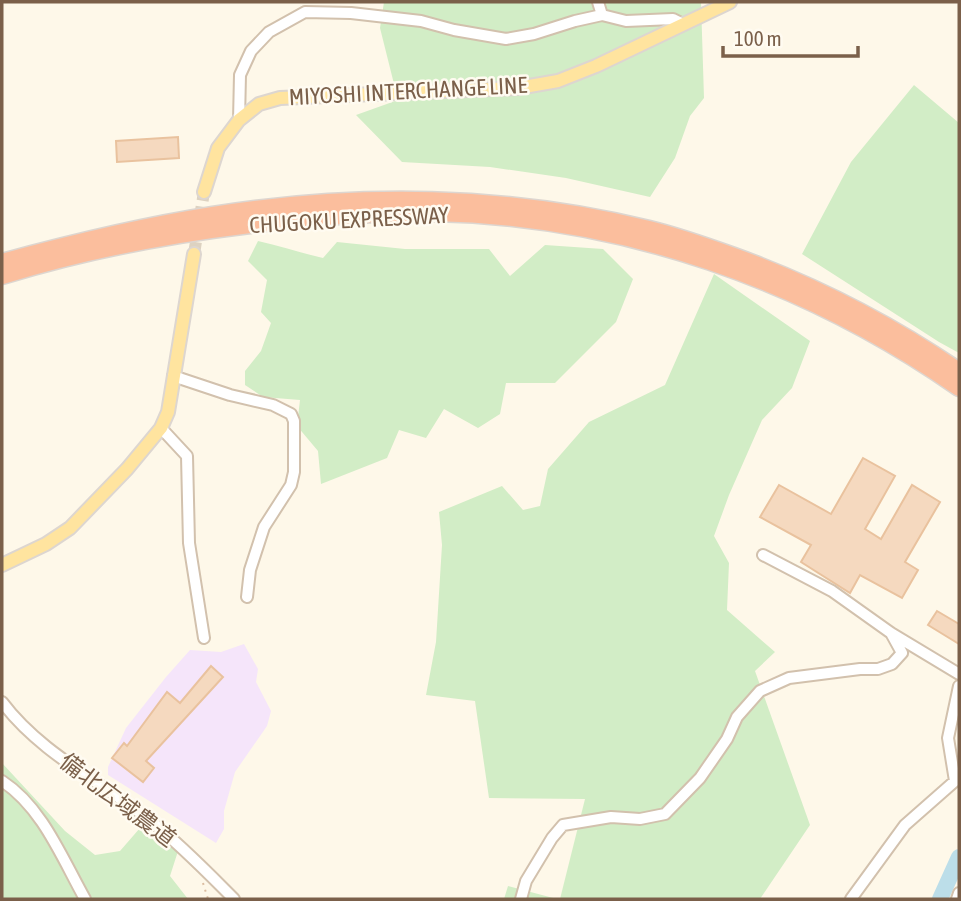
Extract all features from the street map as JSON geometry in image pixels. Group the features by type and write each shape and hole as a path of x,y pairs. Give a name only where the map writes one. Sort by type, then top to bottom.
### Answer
{"highway":[{"name":"CHUGOKU EXPRESSWAY","path":"2,262 142,228 277,207 434,200 546,209 652,229 763,267 817,289 872,317 959,371"},
{"name":"CHUGOKU EXPRESSWAY","path":"2,276 143,241 278,221 380,214 436,214 540,222 588,229 645,242 761,280 813,302 867,330 925,364 959,388"}],"main road":[{"name":"MIYOSHI INTERCHANGE LINE","path":"204,191 218,148 239,120 259,104 280,98 518,88 558,80 596,66 730,2"},
{"path":"2,565 46,544 70,528 127,469 161,428 168,412 194,254"}],"street":[{"path":"598,2 602,15"},
{"path":"239,120 240,75 251,51 269,32 291,21 302,7 421,21 454,30 506,38 534,34 602,15 626,21 673,19 683,24"},
{"path":"173,376 230,395 273,405 290,414 294,421 294,472 283,499 264,527 250,570 247,597"},
{"path":"161,428 187,456 189,543 204,638"},
{"path":"764,555 832,591 891,633 959,674"},
{"path":"521,899 526,881 563,825 611,817 640,819 665,814 701,778 727,739 737,717 760,691 789,678 878,669 891,664 902,653 891,633"},
{"path":"851,899 905,825 955,781 948,738 959,686"},
{"name":"備北広域農道","path":"2,702 15,719 52,752 152,822 234,899"},
{"path":"2,780 15,789 36,814 85,899"},
{"path":"957,899 959,893"}],"shaded area":[{"path":"244,644 258,669 256,682 271,711 267,726 235,772 224,811 224,829 216,843 108,775 108,767 126,728 190,650 221,652"}],"green space":[{"path":"384,2 701,2 704,98 690,116 675,158 650,197 566,178 490,167 402,162 356,115 398,100 380,28"},
{"path":"914,85 959,123 959,353 802,254 851,162"},
{"path":"258,241 323,258 337,242 405,249 489,249 510,276 545,245 603,249 633,279 616,322 555,383 506,383 500,414 478,428 444,409 426,438 399,430 387,458 321,484 318,451 297,426 300,400 263,397 245,385 245,371 261,351 271,323 261,312 267,280 248,261"},
{"path":"714,274 810,341 792,388 762,420 714,536 729,563 727,610 775,652 755,671 810,825 760,899 560,899 585,799 489,798 475,701 426,695 436,642 442,545 439,512 502,486 523,510 540,506 548,469 589,422 665,385"},
{"path":"2,763 65,831 95,855 120,851 140,828 179,848 170,876 188,899 2,899"},
{"path":"508,886 557,899 504,899"}],"building":[{"path":"178,137 179,158 117,162 116,141"},
{"path":"863,458 895,476 865,529 881,539 912,485 940,502 905,562 918,570 902,598 860,575 850,593 801,562 811,545 760,517 779,485 831,514"},
{"path":"937,611 959,624 959,644 928,625"},
{"path":"211,666 223,677 146,761 154,768 143,782 112,758 124,743 127,746 167,692 180,703"}],"waterway":[{"path":"940,899 959,857"}],"tunnel":[{"path":"194,254 204,192"}]}
